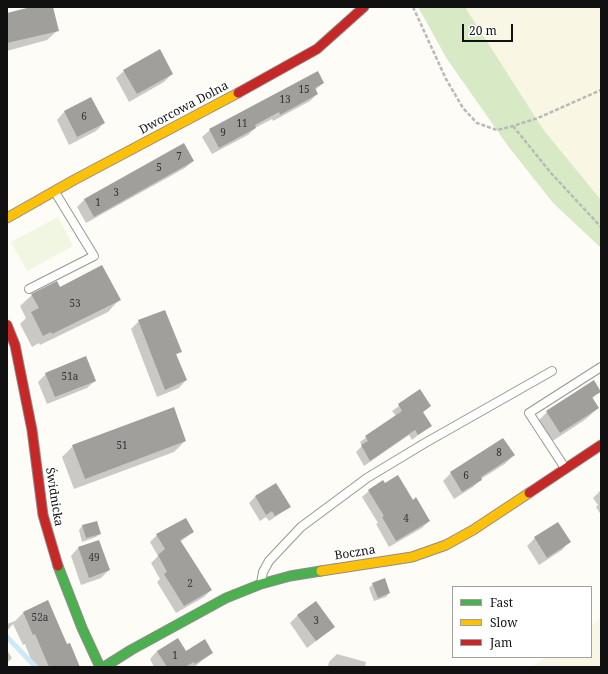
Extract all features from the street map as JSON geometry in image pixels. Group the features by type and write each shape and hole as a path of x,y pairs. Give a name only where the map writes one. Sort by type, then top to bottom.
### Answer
{"street":[{"name":"Dworcowa Dolna","path":"7,218 74,180 259,82 317,49 364,7"},
{"name":"Świdnicka","path":"7,325 15,345 32,430 43,515 52,550 82,628 100,667"},
{"name":"Boczna","path":"104,667 226,598 261,584 290,576 412,557 446,545 473,530 601,445"}],"lane":[{"path":"29,289 94,256 55,192"},
{"path":"565,468 529,413 601,367"},
{"path":"261,584 263,572 269,561 301,527 361,483 424,443 552,370"}],"path":[{"path":"413,7 446,79 463,108 477,123 497,130 513,126 538,118 601,90"},
{"path":"513,126 551,173 601,227"}],"shaded area":[{"path":"465,7 601,7 601,200 543,129"},
{"path":"601,618 601,667 532,667 545,658 592,658 592,624"}],"green space":[{"path":"418,7 465,7 543,129 601,200 601,248 553,203 508,146 447,59"},
{"path":"58,217 73,246 27,271 11,242"}],"building":[{"path":"31,7 53,7 59,31 7,43 7,13"},
{"path":"160,49 173,74 137,94 123,70"},
{"path":"318,71 324,83 315,88 318,94 280,115 279,112 255,125 256,128 219,148 209,129"},
{"path":"91,97 105,123 77,137 64,111"},
{"path":"184,143 194,161 94,217 84,199"},
{"path":"102,265 121,300 52,334 51,332 43,336 31,312 39,308 31,294 57,281 60,287"},
{"path":"165,310 182,352 176,354 187,380 165,390 138,320"},
{"path":"86,356 96,381 55,397 45,373"},
{"path":"594,380 601,392 592,397 599,408 560,433 546,411"},
{"path":"420,389 431,406 423,412 432,426 418,435 415,430 370,461 361,445 368,441 365,436 402,411 398,404"},
{"path":"174,407 186,441 85,479 72,445"},
{"path":"503,438 515,455 481,477 482,480 462,492 450,472"},
{"path":"398,475 413,500 416,497 430,521 396,541 382,517 384,516 368,490 383,480 385,483"},
{"path":"276,483 291,507 275,516 272,511 266,515 255,496"},
{"path":"186,518 194,532 180,540 212,590 184,606 164,574 167,572 158,555 165,549 156,534"},
{"path":"97,521 101,534 86,538 82,525"},
{"path":"558,522 571,542 547,558 534,537"},
{"path":"99,540 110,570 89,578 78,547"},
{"path":"385,578 390,593 378,598 372,583"},
{"path":"48,600 67,644 70,643 80,667 49,667 35,634 33,635 23,612"},
{"path":"316,601 335,627 316,641 297,615"},
{"path":"178,638 186,651 205,639 213,653 195,664 194,662 185,667 167,667 157,651"}],"waterway":[{"path":"7,637 36,667"}],"traffic: fast":[{"path":"58,566 82,628 100,667"},
{"path":"104,667 131,650 226,598 261,584 290,576 321,571"}],"traffic: slow":[{"path":"7,218 74,180 238,93"},
{"path":"321,571 412,557 446,545 473,530 529,493"}],"traffic: jam":[{"path":"238,93 317,49 364,7"},
{"path":"7,325 15,345 32,430 43,515 58,566"},
{"path":"529,493 601,445"}]}
